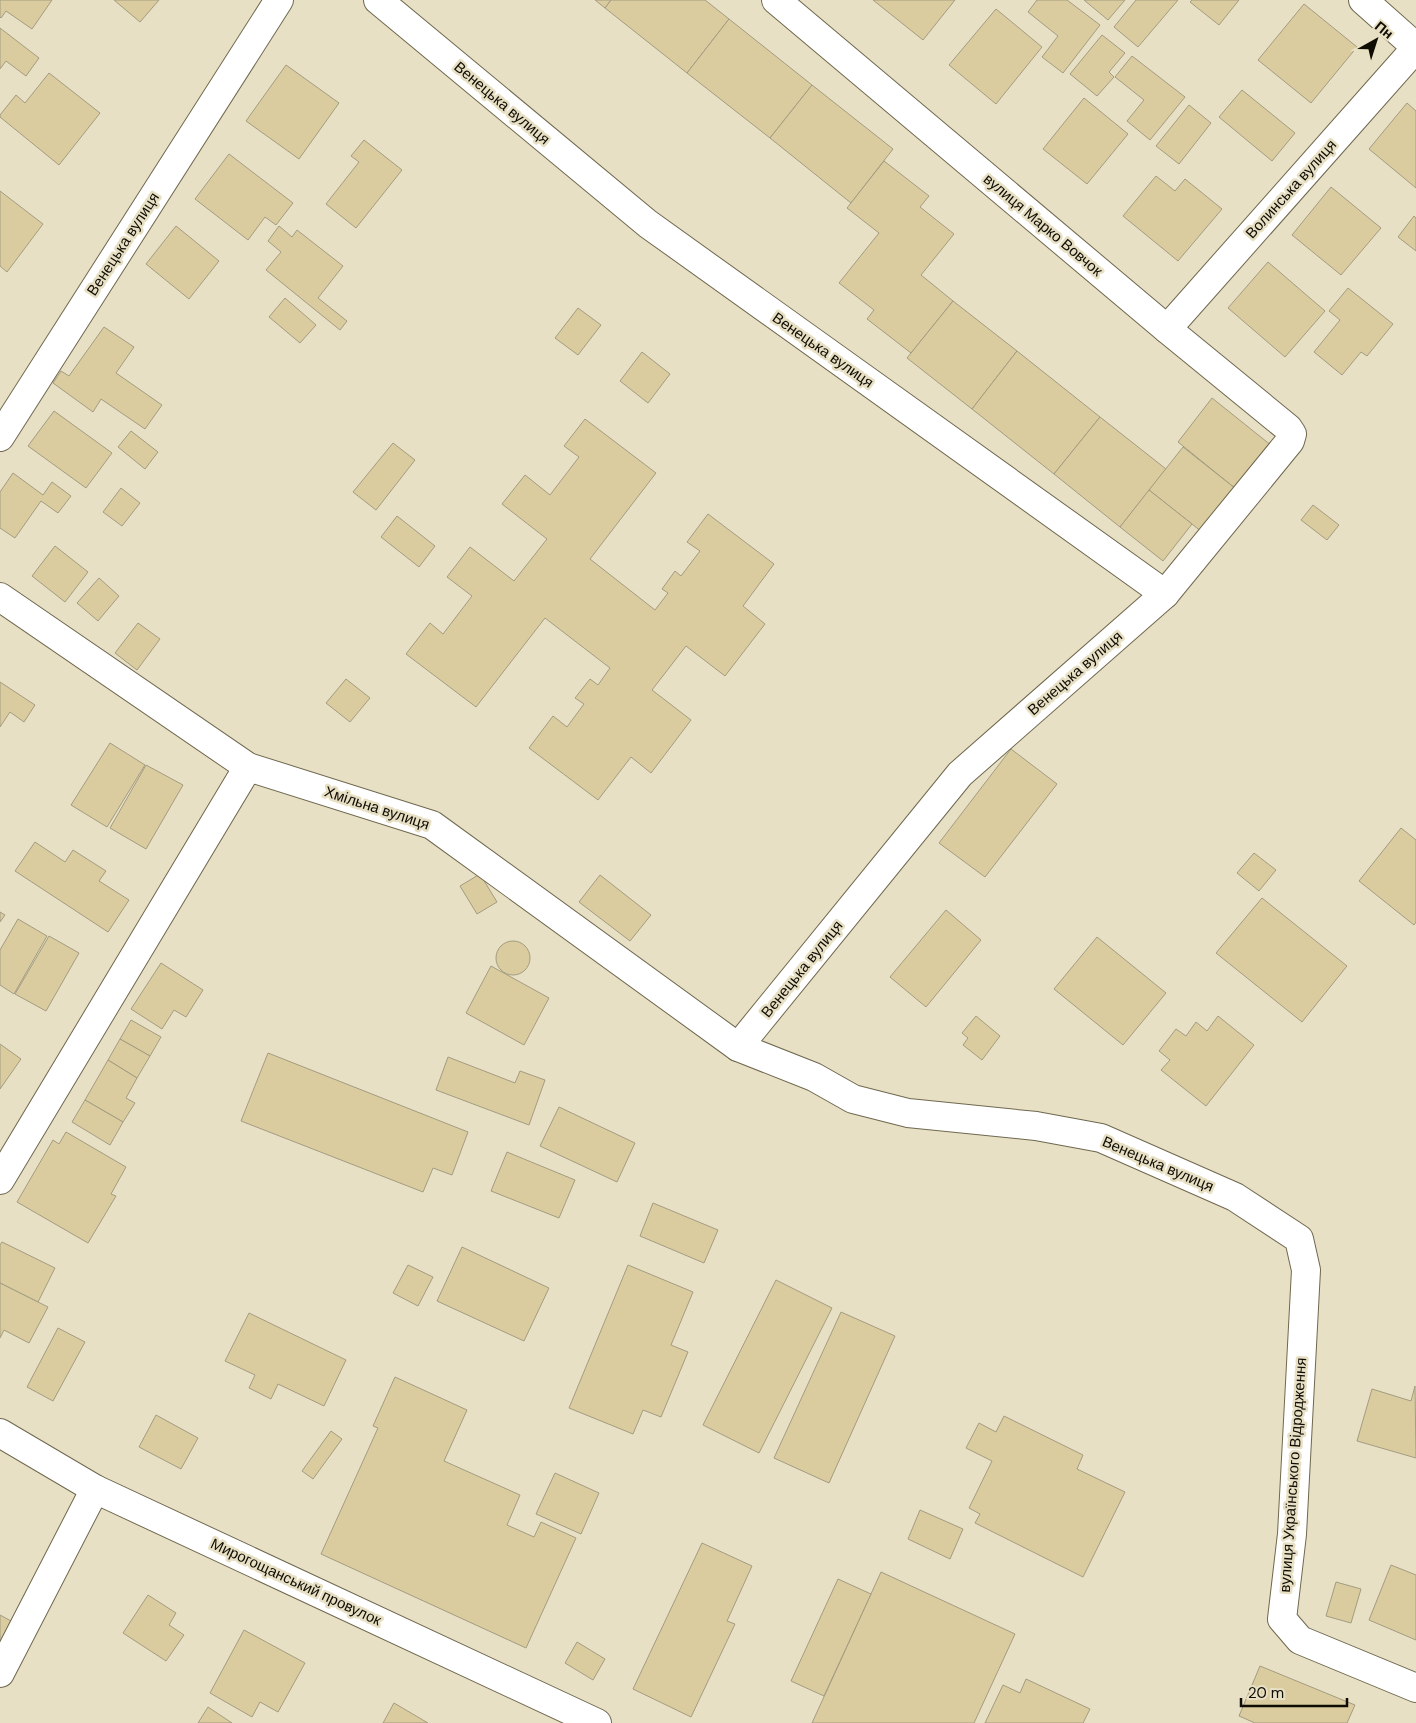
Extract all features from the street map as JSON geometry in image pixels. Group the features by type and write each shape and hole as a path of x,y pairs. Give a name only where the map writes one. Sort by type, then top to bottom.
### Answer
{"street":[{"name":"Венецька вулиця","path":"0,437 279,0"},
{"name":"Венецька вулиця","path":"378,0 648,224 1165,594 960,774 738,1047 814,1077 853,1099 908,1113 1036,1126 1100,1138 1235,1196 1299,1240"},
{"name":"вулиця Марко Вовчок","path":"776,0 1167,329 1288,428 1292,434 1290,441 1165,594"},
{"path":"1363,0 1416,47"},
{"name":"Волинська вулиця","path":"1167,329 1416,47"},
{"name":"Хмільна вулиця","path":"0,596 248,767 432,825 738,1047"},
{"path":"0,1180 248,767"},
{"name":"вулиця Українського Відродження","path":"1299,1240 1306,1270 1292,1534 1282,1618 1300,1640 1416,1688"},
{"name":"Мирогощанський провулок","path":"0,1433 95,1489 597,1723"},
{"path":"0,1673 95,1489"}],"building":[{"path":"0,0 52,0 32,29 6,11 1,18"},
{"path":"114,0 159,0 140,22"},
{"path":"595,0 611,0 605,8"},
{"path":"611,0 705,0 729,19 687,73 605,8"},
{"path":"873,0 955,0 923,40"},
{"path":"1037,0 1067,0 1100,25 1063,73 1042,57 1058,36 1028,12"},
{"path":"1084,0 1125,0 1108,20"},
{"path":"1136,0 1178,0 1138,47 1114,27"},
{"path":"1192,0 1239,0 1219,25 1190,2"},
{"path":"1304,4 1357,47 1311,103 1258,60"},
{"path":"996,9 1042,47 996,104 949,65"},
{"path":"729,19 812,85 770,138 687,73"},
{"path":"0,28 39,58 26,76 6,61 0,69"},
{"path":"1102,35 1125,53 1109,72 1114,77 1097,96 1070,74"},
{"path":"1132,56 1185,97 1150,140 1127,121 1144,100 1115,77"},
{"path":"286,65 339,103 299,159 246,121"},
{"path":"49,73 100,113 59,165 0,117 16,95 25,103"},
{"path":"812,85 893,149 851,203 770,138"},
{"path":"1242,90 1295,133 1272,161 1219,117"},
{"path":"1084,98 1128,134 1087,184 1043,149"},
{"path":"1407,103 1416,111 1416,188 1369,149"},
{"path":"1189,105 1211,123 1179,164 1156,146"},
{"path":"364,140 402,170 356,228 326,204 359,162 351,156"},
{"path":"229,154 293,203 276,225 265,217 248,240 195,199"},
{"path":"884,161 929,196 920,207 954,234 921,275 953,301 911,353 867,319 874,310 839,283 879,233 847,208"},
{"path":"1156,176 1175,191 1185,179 1222,209 1178,261 1123,216"},
{"path":"1331,187 1381,228 1341,275 1292,235"},
{"path":"0,191 43,224 7,272 0,266"},
{"path":"1414,216 1416,218 1416,251 1398,237"},
{"path":"176,226 219,261 189,299 146,264"},
{"path":"279,226 292,237 297,230 343,266 318,298 347,321 340,330 266,270 281,252 268,241"},
{"path":"1268,262 1325,311 1285,357 1228,308"},
{"path":"1348,288 1393,324 1367,356 1361,352 1342,375 1314,352 1340,320 1329,311"},
{"path":"285,298 316,325 300,343 269,317"},
{"path":"953,301 1017,351 972,409 907,358"},
{"path":"578,308 601,325 578,355 555,338"},
{"path":"104,327 134,347 116,373 162,405 145,429 101,399 93,412 53,383 61,371 69,376"},
{"path":"1017,351 1100,417 1054,474 972,409"},
{"path":"642,352 670,374 648,403 620,381"},
{"path":"1212,398 1277,450 1236,489 1178,442"},
{"path":"54,411 112,453 86,488 28,446"},
{"path":"1100,417 1166,469 1120,527 1054,474"},
{"path":"585,419 656,473 590,559 655,610 668,593 662,589 675,571 681,576 700,551 687,542 708,514 774,564 743,606 765,624 725,676 686,646 652,690 691,720 651,773 631,757 598,800 529,748 553,716 567,727 584,704 575,698 590,679 598,685 610,668 545,618 476,707 406,654 430,623 443,634 472,596 447,577 470,547 514,581 547,539 502,504 525,475 550,495 579,457 564,446"},
{"path":"131,431 158,452 145,469 118,447"},
{"path":"393,443 415,460 376,510 353,492"},
{"path":"1183,447 1236,489 1202,532 1149,490"},
{"path":"13,473 43,495 52,482 71,496 58,513 41,501 15,538 0,528 0,492"},
{"path":"121,488 140,503 122,526 103,512"},
{"path":"1149,490 1192,524 1163,561 1120,527"},
{"path":"1313,505 1339,525 1327,540 1301,520"},
{"path":"397,516 435,546 419,567 381,537"},
{"path":"55,546 88,572 65,602 32,576"},
{"path":"99,578 119,596 98,621 77,603"},
{"path":"138,623 160,639 137,670 115,653"},
{"path":"346,679 370,698 350,722 326,703"},
{"path":"0,682 35,705 24,722 10,712 0,727"},
{"path":"110,743 145,765 107,827 71,805"},
{"path":"1011,749 1057,784 985,877 939,843"},
{"path":"146,765 183,785 146,849 110,828"},
{"path":"1401,828 1416,840 1416,922 1414,925 1359,881"},
{"path":"35,842 65,862 73,850 106,871 99,881 129,900 108,932 15,871"},
{"path":"1254,853 1276,870 1259,891 1237,873"},
{"path":"480,874 497,902 477,914 460,886"},
{"path":"600,875 651,915 630,941 579,902"},
{"path":"1262,898 1347,966 1302,1022 1216,953"},
{"path":"946,910 981,940 926,1007 890,977"},
{"path":"0,912 5,915 0,922"},
{"path":"18,919 47,936 14,994 0,985 0,950"},
{"path":"49,936 79,953 46,1011 15,994"},
{"path":"1097,937 1166,993 1123,1045 1054,989"},
{"path":"513,941 520,942 525,946 529,951 529,965 525,970 520,974 513,975 506,974 501,970 497,965 496,958 497,951 501,946 506,942"},
{"path":"161,963 203,990 186,1017 174,1010 162,1029 131,1009"},
{"path":"491,966 549,998 524,1045 466,1013"},
{"path":"976,1016 1000,1036 982,1060 963,1045 968,1038 962,1033"},
{"path":"1218,1016 1254,1045 1206,1106 1161,1070 1170,1060 1159,1051 1176,1029 1186,1036 1196,1022 1207,1031"},
{"path":"131,1020 161,1037 150,1056 120,1039"},
{"path":"120,1039 150,1056 137,1078 108,1060"},
{"path":"0,1044 21,1059 0,1089"},
{"path":"268,1053 468,1132 452,1175 433,1168 423,1192 241,1121"},
{"path":"448,1057 515,1083 520,1071 545,1080 529,1125 436,1090"},
{"path":"108,1060 137,1078 126,1098 135,1103 123,1122 85,1100"},
{"path":"85,1100 123,1122 110,1145 72,1122"},
{"path":"559,1107 635,1143 617,1182 540,1146"},
{"path":"66,1132 126,1167 111,1194 116,1196 88,1243 17,1202 53,1140 59,1144"},
{"path":"507,1152 575,1180 559,1218 491,1191"},
{"path":"653,1203 718,1230 704,1263 640,1236"},
{"path":"2,1242 55,1268 38,1302 0,1283 0,1245"},
{"path":"462,1247 549,1288 524,1341 437,1301"},
{"path":"408,1265 433,1277 418,1306 393,1293"},
{"path":"628,1265 693,1292 671,1345 688,1352 661,1417 643,1410 633,1434 569,1408"},
{"path":"776,1280 832,1308 759,1453 703,1425"},
{"path":"0,1283 48,1307 29,1343 4,1330 0,1338"},
{"path":"841,1312 895,1336 829,1483 774,1458"},
{"path":"249,1313 346,1360 324,1406 278,1384 271,1399 249,1388 255,1375 225,1361"},
{"path":"58,1328 85,1342 53,1401 27,1387"},
{"path":"395,1377 467,1410 444,1461 520,1495 507,1525 534,1537 541,1522 576,1538 526,1648 321,1554 378,1428 373,1426"},
{"path":"1415,1386 1416,1458 1357,1441 1372,1389 1411,1401"},
{"path":"156,1415 198,1438 181,1469 139,1447"},
{"path":"1004,1416 1083,1455 1077,1469 1125,1492 1083,1577 975,1523 980,1514 969,1508 992,1461 966,1448 979,1423 996,1432"},
{"path":"331,1431 342,1439 313,1479 302,1471"},
{"path":"555,1473 599,1493 581,1534 536,1514"},
{"path":"920,1510 963,1529 950,1559 908,1539"},
{"path":"702,1543 752,1566 727,1621 735,1624 691,1717 633,1689"},
{"path":"1391,1565 1416,1575 1416,1640 1369,1620"},
{"path":"881,1572 1015,1634 974,1723 812,1723"},
{"path":"838,1579 871,1594 824,1696 791,1681"},
{"path":"1336,1582 1361,1589 1351,1623 1326,1616"},
{"path":"148,1595 176,1613 169,1625 184,1635 166,1661 123,1633"},
{"path":"0,1615 13,1622 0,1646"},
{"path":"244,1630 305,1663 278,1712 260,1702 252,1717 210,1693"},
{"path":"577,1642 605,1659 593,1680 565,1663"},
{"path":"1260,1666 1355,1705 1347,1723 1255,1723 1239,1716"},
{"path":"1026,1679 1090,1709 1083,1723 985,1723 1003,1685 1020,1693"},
{"path":"394,1703 428,1723 383,1723"},
{"path":"208,1707 232,1723 198,1723"}]}
